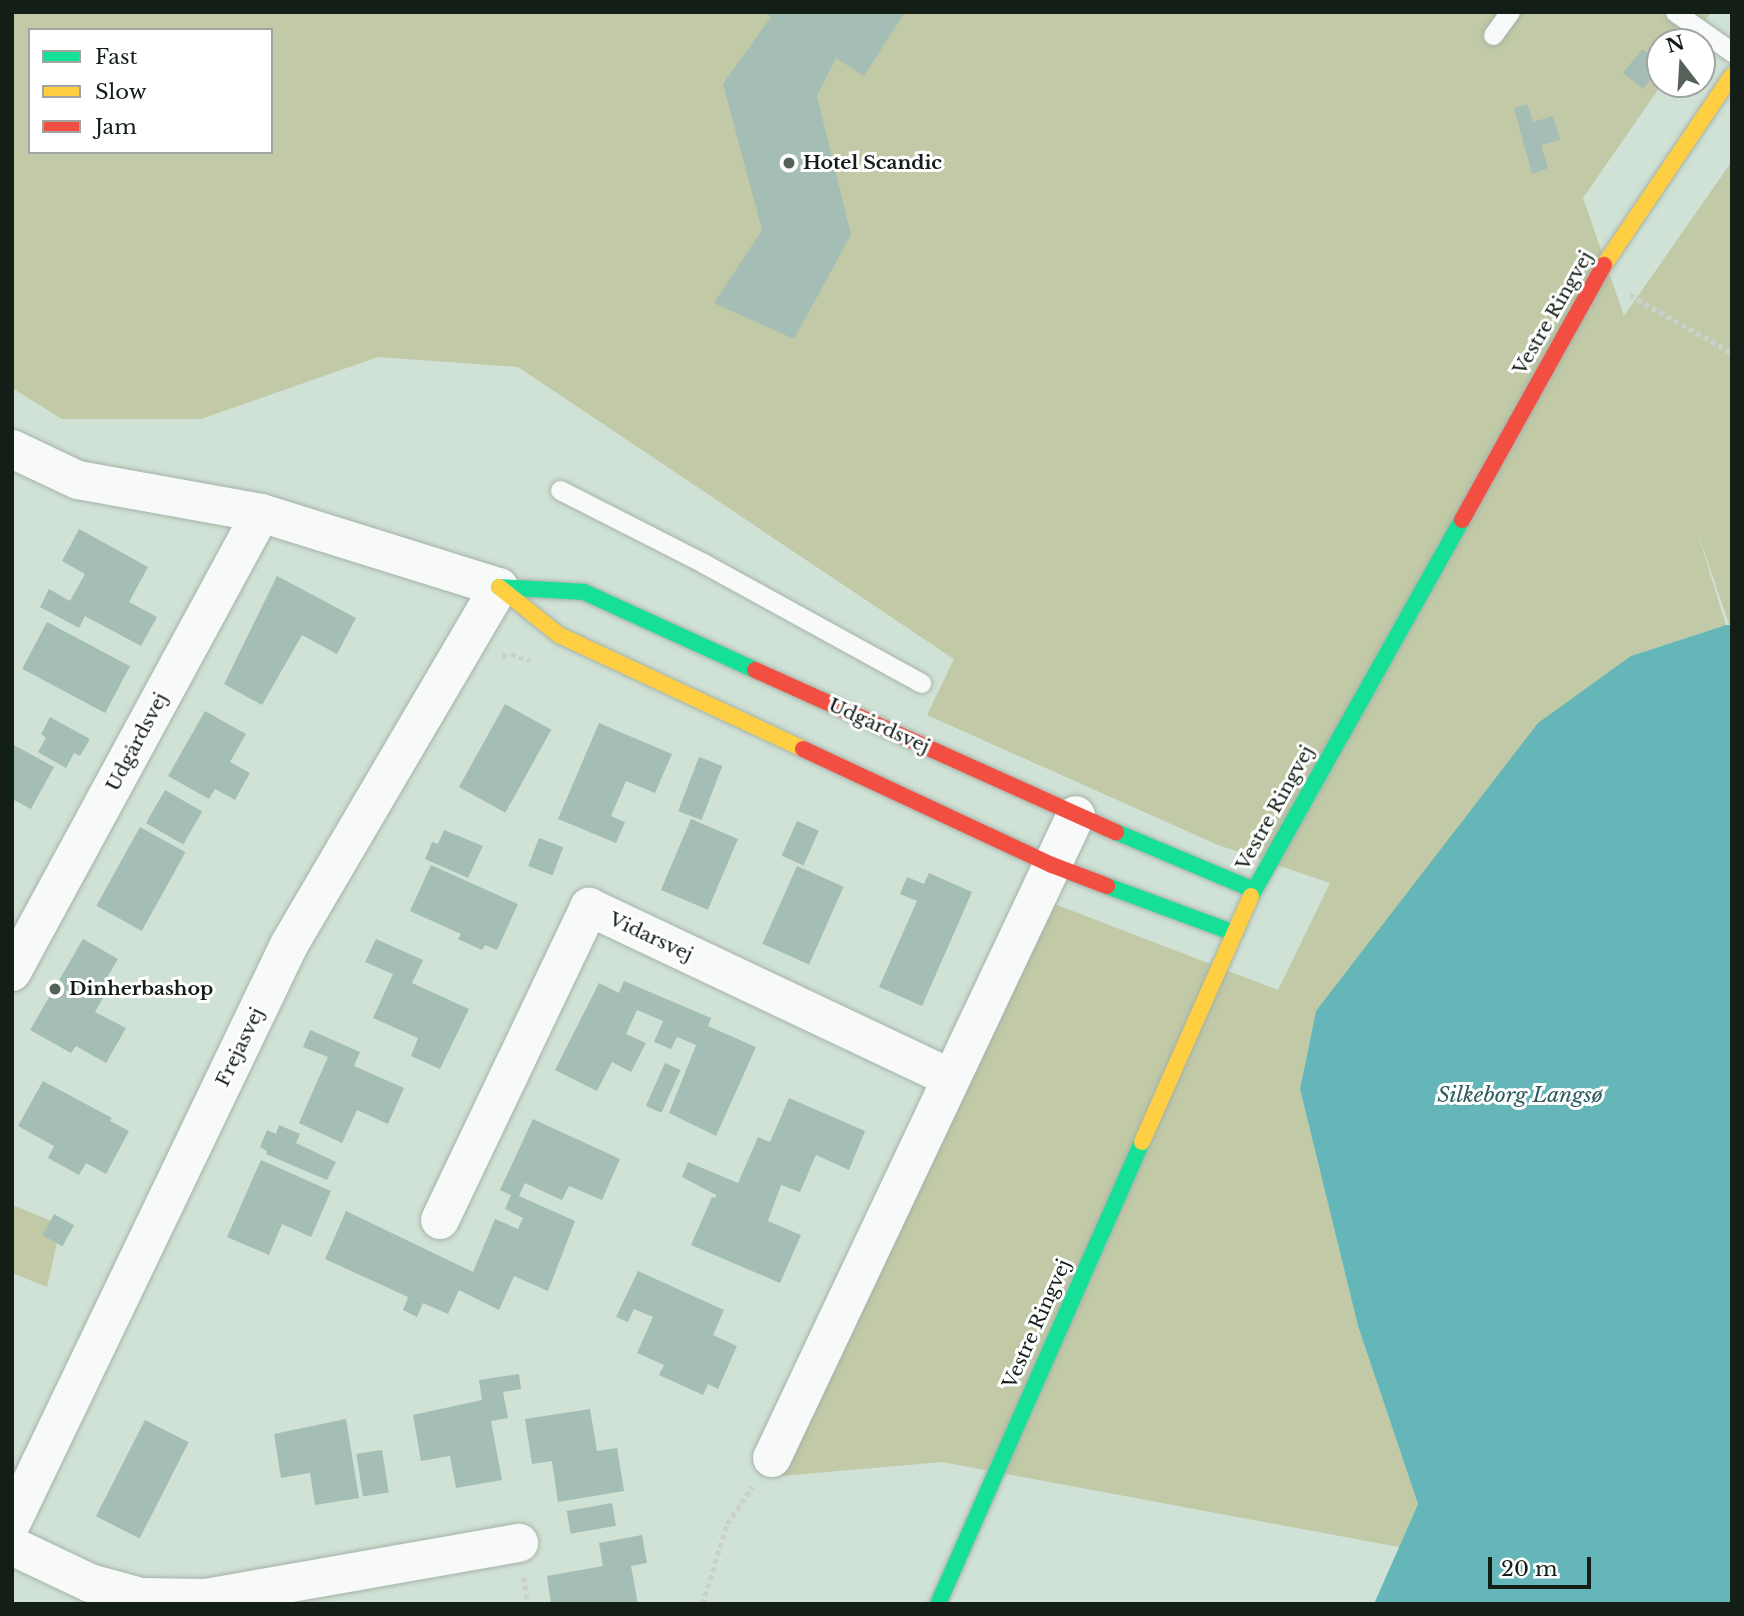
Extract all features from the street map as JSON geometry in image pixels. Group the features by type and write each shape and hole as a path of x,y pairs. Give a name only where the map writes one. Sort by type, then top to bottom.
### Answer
{"main road":[{"name":"Vestre Ringvej","path":"938,1604 1254,890 1606,262 1732,75"},
{"name":"Udgårdsvej","path":"499,587 584,592 1076,815 1254,890"},
{"name":"Udgårdsvej","path":"499,587 559,635 1052,865 1234,933"}],"street":[{"name":"Udgårdsvej","path":"12,449 78,480 261,513 499,587"},
{"name":"Udgårdsvej","path":"12,972 261,513"},
{"name":"Frejasvej","path":"12,1522 289,945 499,587"},
{"path":"772,1458 1076,815"},
{"name":"Vidarsvej","path":"440,1220 589,907 951,1079"},
{"path":"12,1546 90,1583 141,1597 206,1598 519,1543"}],"lane":[{"path":"1493,36 1510,12"},
{"path":"1675,12 1724,47"},
{"path":"560,490 703,563 921,683"}],"path":[{"path":"1631,284 1626,293 1732,353"},
{"path":"702,1604 727,1524 772,1458"}],"green space":[{"path":"12,12 1711,12 1700,28 1646,28 1646,98 1652,98 1583,198 1624,316 1732,161 1732,625 1729,624 1696,528 1726,625 1631,656 1316,1011 1300,1089 1358,1326 1418,1504 1399,1547 942,1462 781,1476 1039,898 1278,990 1330,883 1218,845 927,715 954,659 518,367 378,357 201,419 62,419 12,388"},
{"path":"12,1205 61,1225 47,1287 12,1273"}],"water":[{"name":"Silkeborg Langsø","path":"1732,625 1732,1604 1374,1604 1418,1504 1358,1326 1300,1089 1316,1011 1538,723 1631,656"}],"building":[{"name":"Hotel Scandic","path":"764,12 905,12 864,76 836,58 817,96 851,235 794,339 714,303 762,230 723,84 771,17"},
{"path":"1642,49 1646,52 1646,85 1643,89 1623,73"},
{"path":"1527,104 1533,122 1553,116 1560,140 1541,145 1548,168 1532,174 1514,108"},
{"path":"79,529 148,567 129,602 157,617 141,646 85,616 79,628 40,607 49,589 70,601 85,574 62,561"},
{"path":"277,576 356,618 337,654 302,635 262,705 224,684"},
{"path":"47,622 130,666 105,713 22,669"},
{"path":"505,704 551,730 505,813 459,787"},
{"path":"205,711 246,734 230,762 250,773 235,800 215,789 209,799 168,776"},
{"path":"50,717 90,739 80,756 74,753 66,768 38,752 46,738 41,734"},
{"path":"599,723 672,754 655,793 626,781 611,816 625,822 616,843 558,819"},
{"path":"12,744 54,767 31,809 12,799"},
{"path":"699,757 722,766 702,820 678,811"},
{"path":"165,790 202,812 183,844 146,823"},
{"path":"691,819 738,839 708,910 661,890"},
{"path":"797,821 819,831 803,865 782,856"},
{"path":"140,827 185,852 142,931 96,906"},
{"path":"444,830 483,846 468,878 425,859 432,842 438,844"},
{"path":"539,838 563,847 553,875 528,866"},
{"path":"431,865 518,904 497,950 485,945 482,950 458,939 461,934 410,911"},
{"path":"797,866 844,887 809,964 762,944"},
{"path":"929,873 972,892 922,1006 879,987 917,901 900,894 907,877 924,884"},
{"path":"83,939 118,959 102,986 109,988 95,1012 126,1028 106,1063 76,1046 71,1053 30,1030"},
{"path":"376,939 423,960 412,983 469,1009 440,1069 411,1056 418,1038 373,1018 393,974 365,962"},
{"path":"624,981 711,1018 708,1026 756,1047 716,1136 669,1113 696,1045 677,1037 671,1049 654,1042 663,1021 637,1010 626,1034 646,1043 631,1072 612,1062 597,1091 555,1070 599,983 619,993"},
{"path":"310,1030 360,1052 354,1066 404,1088 388,1124 357,1110 342,1143 299,1123 328,1057 303,1047"},
{"path":"665,1063 681,1070 661,1113 646,1106"},
{"path":"43,1081 112,1118 110,1121 129,1131 106,1174 86,1163 79,1175 48,1158 54,1146 18,1126"},
{"path":"789,1098 865,1131 849,1170 816,1155 800,1192 781,1185 768,1221 801,1235 780,1283 691,1245 712,1197 715,1198 716,1195 682,1177 688,1162 738,1183 758,1137 770,1142"},
{"path":"533,1119 620,1159 602,1200 569,1186 562,1200 525,1183 519,1196 575,1221 548,1291 514,1276 499,1310 459,1290 448,1314 423,1303 417,1317 403,1310 408,1297 325,1259 346,1211 473,1272 495,1219 518,1229 523,1218 505,1209 511,1195 500,1190"},
{"path":"279,1125 300,1134 296,1143 336,1162 327,1180 266,1154 267,1151 260,1147 267,1130 276,1134"},
{"path":"261,1160 331,1191 311,1237 282,1224 269,1255 227,1237"},
{"path":"54,1214 74,1225 62,1246 42,1235"},
{"path":"638,1271 724,1310 713,1335 737,1346 718,1389 708,1384 703,1395 659,1375 664,1365 637,1353 653,1317 634,1309 628,1322 616,1317"},
{"path":"519,1374 521,1389 503,1392 508,1418 491,1421 502,1480 456,1488 450,1456 421,1461 413,1415 482,1400 479,1380"},
{"path":"590,1409 597,1451 617,1448 624,1491 558,1502 552,1461 532,1464 525,1419"},
{"path":"346,1419 359,1498 315,1505 310,1473 281,1478 274,1434"},
{"path":"145,1420 189,1442 140,1538 96,1516"},
{"path":"382,1450 389,1492 363,1497 356,1454"},
{"path":"612,1503 616,1526 571,1534 567,1511"},
{"path":"642,1535 647,1563 631,1566 638,1604 551,1604 547,1576 603,1566 599,1543"}],"traffic: fast":[{"path":"1251,896 1462,520"},
{"path":"499,587 584,592 755,670"},
{"path":"1116,832 1254,890"},
{"path":"1107,886 1234,933"},
{"path":"938,1604 1142,1142"}],"traffic: slow":[{"path":"1604,265 1732,75"},
{"path":"499,587 559,635 803,749"},
{"path":"1142,1142 1251,896"}],"traffic: jam":[{"path":"1462,520 1604,265"},
{"path":"755,670 1116,832"},
{"path":"803,749 1052,865 1107,886"}],"place":[{"name":"Hotel Scandic","path":"789,163"},
{"name":"Dinherbashop","path":"55,989"}]}
